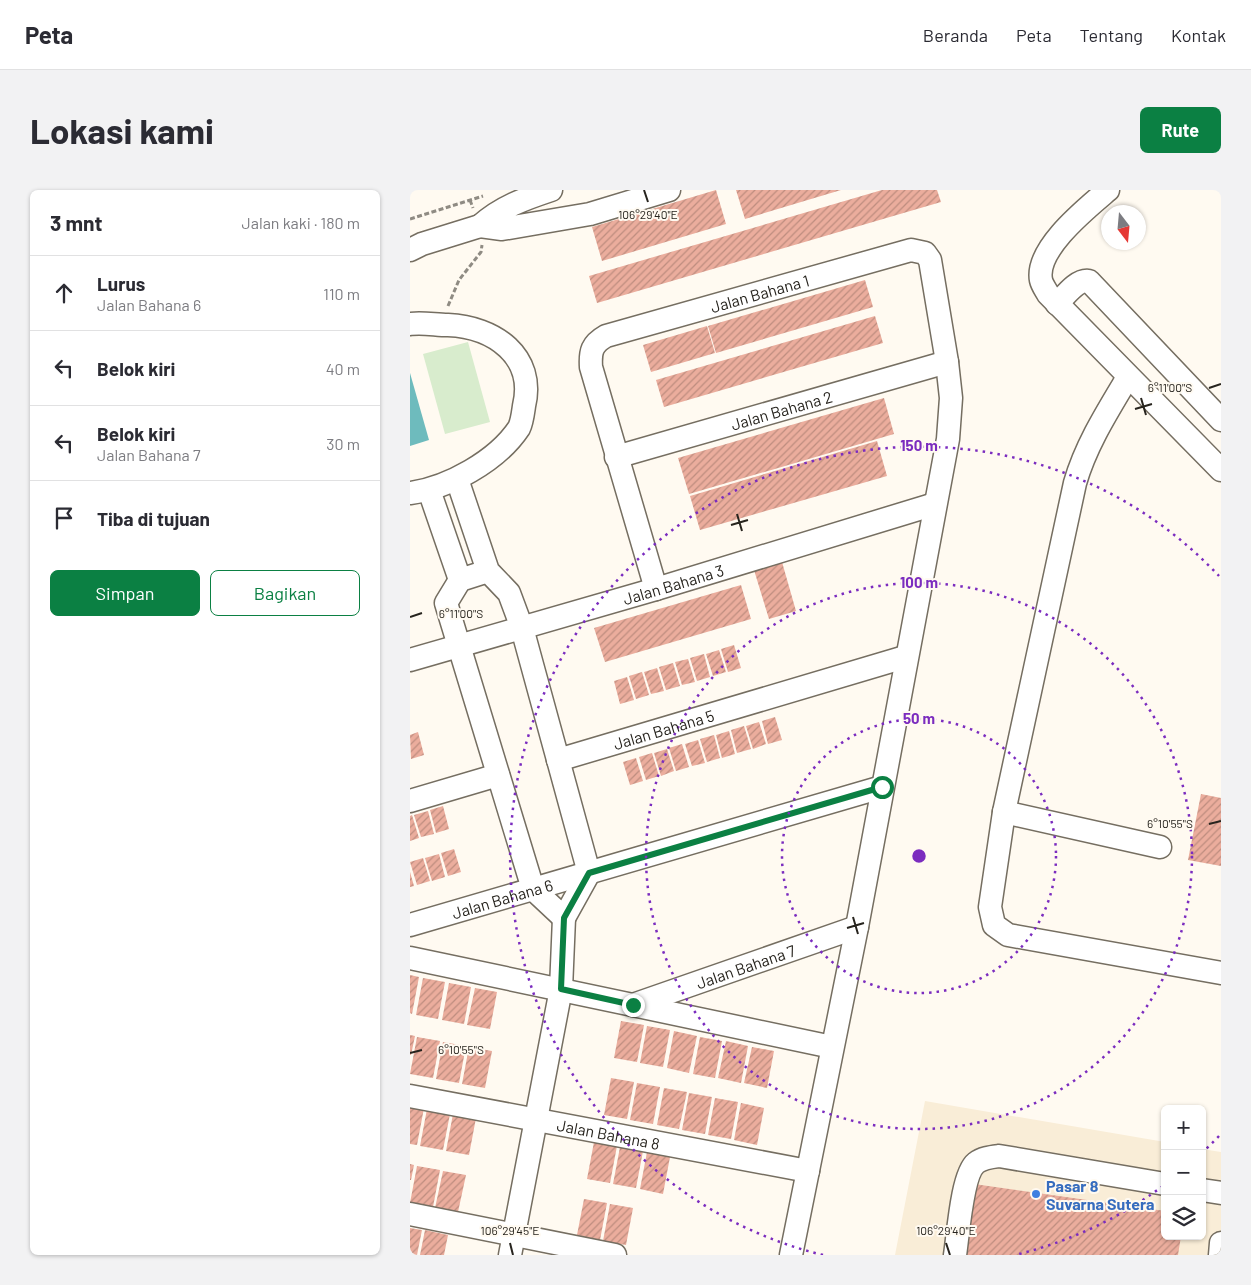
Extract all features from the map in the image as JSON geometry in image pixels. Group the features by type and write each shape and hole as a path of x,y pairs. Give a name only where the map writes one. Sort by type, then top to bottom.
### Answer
{"street":[{"path":"480,226 492,214 510,204 551,190"},
{"path":"555,190 550,200 552,207 561,219"},
{"path":"410,250 422,244 480,226 502,229 590,214 669,190"},
{"path":"1108,190 1065,229 1044,257 1041,280 1052,299 1221,470"},
{"name":"Jalan Bahana 1","path":"616,457 591,366 590,354 594,343 606,336 911,250 925,253 930,260 947,362"},
{"path":"1052,299 1084,280 1089,281 1098,288 1221,420"},
{"path":"410,324 464,326 495,336 517,358 528,390 520,427 501,449 457,479 419,492 460,580"},
{"path":"791,1255 857,927 905,657 948,431 951,398 947,362"},
{"name":"Jalan Bahana 2","path":"616,457 947,362"},
{"path":"1128,377 1094,434 1082,459 1075,484 1004,812 990,907 994,924 1008,935 1221,973"},
{"path":"616,457 656,589"},
{"path":"457,479 488,572 509,593 522,628 589,873 564,918 561,989 512,1245"},
{"name":"Jalan Bahana 3","path":"410,660 656,589 935,504"},
{"path":"488,572 460,580 446,603 532,889 564,918"},
{"name":"Jalan Bahana 5","path":"558,760 905,657"},
{"path":"410,801 498,775"},
{"name":"Jalan Bahana 6","path":"410,925 882,787"},
{"path":"1004,812 1160,846"},
{"name":"Jalan Bahana 7","path":"633,1005 857,927"},
{"path":"410,958 832,1047"},
{"name":"Jalan Bahana 8","path":"410,1096 808,1171"},
{"path":"955,1255 968,1177 975,1163 988,1158 999,1156 1161,1183"},
{"path":"1206,1191 1221,1193"},
{"path":"410,1214 512,1245 615,1255"},
{"path":"1220,1255 1221,1243"}],"path":[{"path":"410,219 488,195"},
{"path":"439,325 459,280 481,252 480,226"}],"shaded area":[{"name":"Pasar 8 Suvarna Sutera","path":"925,1101 1161,1141 1161,1240 1206,1240 1206,1150 1221,1152 1221,1255 895,1255"}],"green space":[{"path":"468,342 490,422 445,434 423,354"}],"water":[{"path":"410,373 429,440 410,446"}],"building":[{"path":"716,190 726,224 602,261 592,227"},
{"path":"736,190 841,190 745,219"},
{"path":"882,190 937,190 941,202 597,303 589,276"},
{"path":"865,280 873,307 716,353 708,326"},
{"path":"875,316 883,343 664,407 656,380"},
{"path":"707,326 715,353 651,372 643,345"},
{"path":"884,398 894,434 689,494 678,458"},
{"path":"877,441 887,476 700,530 690,496"},
{"path":"782,562 796,611 769,619 754,570"},
{"path":"741,585 751,619 605,662 594,628"},
{"path":"734,645 741,668 728,672 721,649"},
{"path":"719,650 726,672 713,676 706,654"},
{"path":"704,654 710,677 697,681 690,658"},
{"path":"688,659 695,682 682,685 675,662"},
{"path":"673,663 680,686 666,690 659,667"},
{"path":"657,668 664,691 651,694 644,672"},
{"path":"642,672 649,695 636,699 629,676"},
{"path":"627,677 634,700 620,704 614,681"},
{"path":"775,717 782,740 768,744 762,721"},
{"path":"759,722 766,744 753,749 746,726"},
{"path":"744,726 751,749 737,753 731,730"},
{"path":"729,731 735,754 722,758 716,735"},
{"path":"418,732 424,755 411,759 410,735"},
{"path":"714,735 720,758 707,762 700,739"},
{"path":"698,740 705,763 692,766 685,744"},
{"path":"682,744 689,767 676,771 669,748"},
{"path":"667,749 674,771 661,776 654,753"},
{"path":"652,753 659,776 646,780 639,757"},
{"path":"636,758 643,781 630,785 623,762"},
{"path":"1201,794 1221,798 1221,866 1188,860"},
{"path":"443,806 449,829 436,833 430,810"},
{"path":"428,811 434,834 421,837 414,815"},
{"path":"412,815 419,838 410,841 410,816"},
{"path":"454,849 461,872 448,876 441,853"},
{"path":"439,854 445,877 432,881 425,858"},
{"path":"423,858 430,881 417,885 410,862"},
{"path":"410,872 414,886 410,887"},
{"path":"410,975 419,977 412,1014 410,1013"},
{"path":"423,978 445,982 438,1019 416,1015"},
{"path":"449,983 471,987 464,1024 442,1020"},
{"path":"475,988 497,992 490,1029 467,1025"},
{"path":"621,1021 644,1025 637,1062 614,1058"},
{"path":"647,1026 670,1030 663,1067 640,1063"},
{"path":"674,1031 697,1036 689,1073 667,1068"},
{"path":"410,1035 415,1036 411,1055 410,1055"},
{"path":"417,1037 440,1041 433,1078 410,1074"},
{"path":"700,1037 722,1041 715,1078 693,1074"},
{"path":"726,1041 748,1046 741,1083 718,1078"},
{"path":"443,1042 466,1046 459,1083 436,1079"},
{"path":"469,1047 492,1051 485,1088 462,1084"},
{"path":"752,1047 774,1051 767,1088 744,1083"},
{"path":"611,1078 634,1082 627,1119 604,1115"},
{"path":"637,1083 660,1087 653,1124 630,1120"},
{"path":"664,1088 687,1092 679,1129 657,1125"},
{"path":"689,1093 712,1097 705,1134 682,1130"},
{"path":"715,1098 738,1102 731,1139 708,1135"},
{"path":"741,1103 764,1108 757,1145 734,1140"},
{"path":"410,1106 424,1108 417,1145 410,1144"},
{"path":"427,1109 450,1114 443,1150 420,1146"},
{"path":"453,1114 476,1118 469,1155 446,1151"},
{"path":"594,1142 617,1146 610,1183 587,1179"},
{"path":"620,1147 643,1151 636,1188 613,1184"},
{"path":"647,1152 670,1157 663,1194 640,1189"},
{"path":"410,1164 414,1165 411,1180 410,1180"},
{"path":"417,1166 440,1170 433,1207 410,1203"},
{"path":"443,1171 466,1175 458,1212 435,1208"},
{"path":"967,1183 1161,1210 1161,1240 1180,1240 1178,1255 956,1255"},
{"path":"584,1199 607,1203 600,1240 577,1235"},
{"path":"610,1204 633,1208 626,1245 603,1241"},
{"path":"410,1228 422,1230 417,1255 410,1255"},
{"path":"425,1230 448,1235 444,1255 420,1255"}],"place":[{"name":"Pasar 8 Suvarna Sutera","path":"1036,1194"}],"route":[{"path":"633,1005 561,989 564,918 589,873 882,787"}]}
